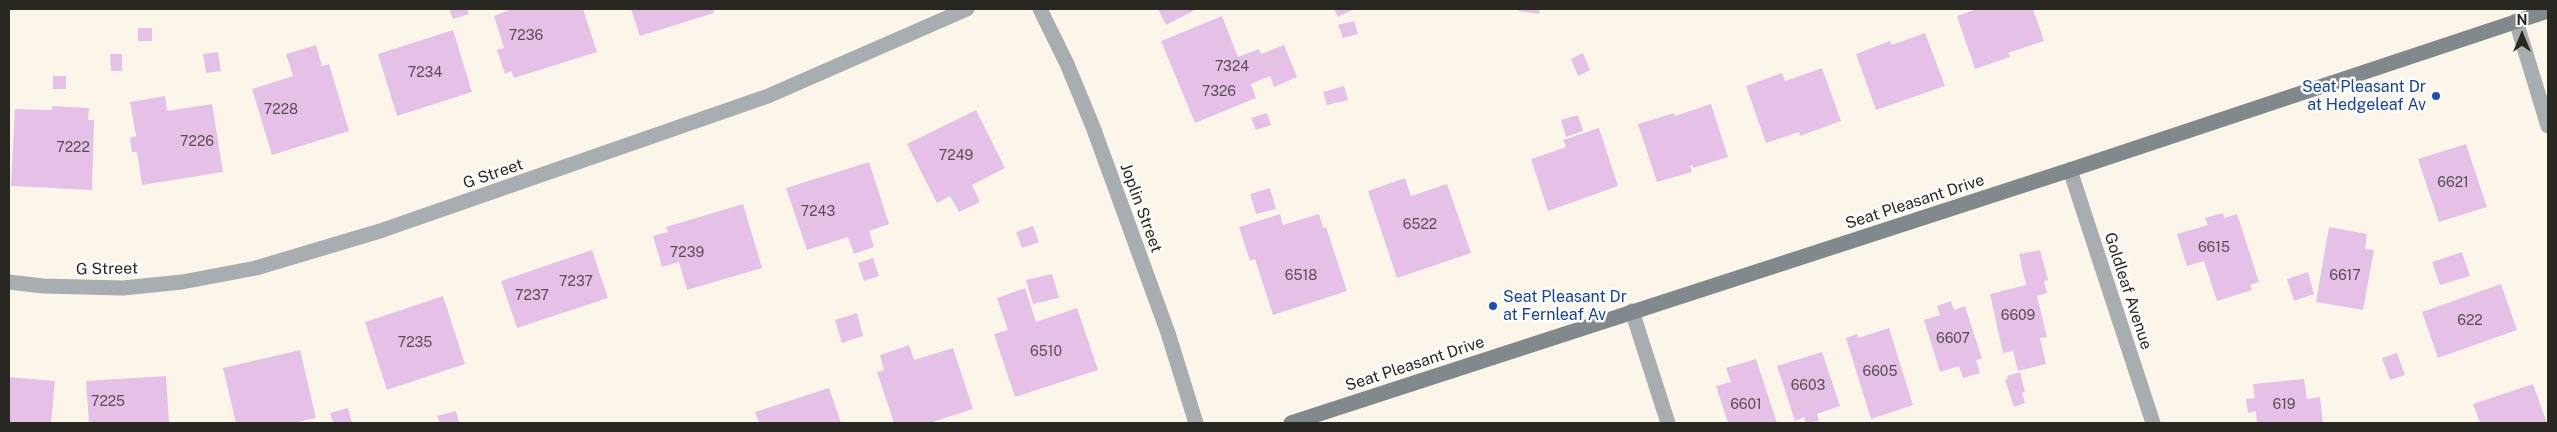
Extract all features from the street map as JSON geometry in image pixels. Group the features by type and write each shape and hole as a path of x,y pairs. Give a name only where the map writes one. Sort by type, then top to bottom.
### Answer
{"street":[{"name":"G Street","path":"9,282 43,286 123,288 182,282 256,268 380,231 768,96 967,9"},
{"name":"Joplin Street","path":"1040,9 1093,127 1168,333 1196,423"},
{"name":"Seat Pleasant Drive","path":"1291,423 2070,170 2548,11"},
{"path":"2516,21 2548,126"},
{"name":"Goldleaf Avenue","path":"2070,170 2152,423"},
{"path":"1632,311 1668,423"}],"building":[{"path":"449,9 467,9 469,14 453,19"},
{"path":"512,9 583,9 597,52 514,78 511,71 505,74 497,50 504,48 494,16"},
{"path":"631,9 713,9 714,13 640,36"},
{"path":"1158,9 1197,9 1166,25"},
{"path":"1334,9 1352,9 1352,10 1338,17"},
{"path":"1518,9 1540,9 1539,14 1518,11"},
{"path":"1977,9 2033,9 2044,41 2008,53 2010,57 1975,69 1957,16"},
{"path":"1222,16 1238,57 1259,49 1261,54 1284,45 1297,77 1274,87 1270,76 1251,84 1256,98 1195,123 1161,41"},
{"path":"1354,21 1358,34 1343,38 1338,25"},
{"path":"138,28 152,28 152,41 138,41"},
{"path":"453,30 472,92 397,116 378,54"},
{"path":"1925,33 1945,86 1876,110 1856,54 1890,41 1892,45"},
{"path":"316,45 322,66 329,64 349,131 272,155 252,89 293,76 286,54"},
{"path":"218,52 221,71 206,73 203,54"},
{"path":"1583,53 1590,70 1578,76 1571,59"},
{"path":"110,54 122,54 122,71 111,71"},
{"path":"1822,68 1841,121 1800,136 1799,132 1766,143 1746,86 1782,73 1785,81"},
{"path":"53,76 66,76 66,89 53,89"},
{"path":"1344,86 1348,100 1327,105 1323,92"},
{"path":"165,96 167,111 212,104 223,172 142,185 137,152 132,152 130,138 136,136 130,102"},
{"path":"1711,104 1728,157 1693,168 1693,165 1690,166 1692,172 1657,182 1638,124 1674,113 1675,116"},
{"path":"52,106 89,108 88,120 94,120 92,190 11,186 15,109 52,110"},
{"path":"976,110 1005,168 972,185 980,202 959,212 950,196 937,203 907,144"},
{"path":"1267,113 1271,125 1256,130 1251,118"},
{"path":"1578,115 1583,131 1566,137 1561,120"},
{"path":"1599,128 1618,186 1548,211 1531,159 1566,147 1563,140"},
{"path":"2466,144 2487,207 2439,222 2418,159"},
{"path":"869,162 889,224 869,231 874,247 854,254 848,237 807,250 786,188"},
{"path":"1405,178 1411,196 1447,184 1471,253 1397,278 1368,191"},
{"path":"1270,188 1276,209 1256,214 1250,194"},
{"path":"743,204 762,268 687,290 679,262 662,267 653,236 668,232 666,227"},
{"path":"2223,213 2224,218 2237,214 2259,282 2250,285 2252,290 2217,301 2204,261 2187,266 2177,234 2208,225 2205,218"},
{"path":"1280,214 1283,225 1319,214 1323,228 1326,227 1347,291 1273,315 1255,259 1250,261 1239,227"},
{"path":"1033,226 1039,242 1022,248 1016,232"},
{"path":"2329,227 2367,234 2365,249 2374,250 2363,310 2316,302"},
{"path":"592,250 608,298 517,328 501,281"},
{"path":"2040,250 2048,280 2044,281 2047,293 2037,296 2047,337 2040,338 2046,364 2018,371 2013,351 2003,353 1990,294 2026,285 2019,254"},
{"path":"2462,252 2470,276 2440,285 2432,262"},
{"path":"873,258 879,276 864,281 858,263"},
{"path":"2308,272 2314,294 2294,301 2287,279"},
{"path":"1052,274 1059,298 1033,304 1026,280"},
{"path":"2501,284 2517,330 2438,358 2422,312"},
{"path":"1025,288 1036,322 1077,308 1098,370 1015,397 994,334 1008,330 997,298"},
{"path":"443,296 465,364 387,390 365,322"},
{"path":"1951,301 1954,310 1965,306 1982,359 1976,360 1980,373 1963,378 1959,366 1940,372 1924,320 1940,315 1937,306"},
{"path":"857,313 863,336 842,343 835,320"},
{"path":"1889,328 1913,405 1871,419 1846,338 1857,334 1858,338"},
{"path":"909,345 914,360 953,348 973,409 930,423 894,423 877,372 884,370 880,355"},
{"path":"300,350 316,418 293,423 236,423 223,368"},
{"path":"1822,352 1840,406 1817,414 1819,421 1806,423 1804,417 1795,421 1777,366"},
{"path":"2397,353 2405,375 2390,380 2382,358"},
{"path":"1756,359 1777,423 1728,423 1716,386 1731,382 1726,368"},
{"path":"2020,372 2025,392 2022,393 2025,403 2014,407 2005,380 2008,378 2007,376"},
{"path":"166,376 169,423 89,423 86,381"},
{"path":"9,377 55,381 51,423 9,423"},
{"path":"2304,379 2307,399 2320,397 2323,423 2257,423 2256,411 2248,413 2246,399 2255,398 2253,384"},
{"path":"2533,384 2547,423 2480,423 2473,404"},
{"path":"829,388 841,423 759,423 755,412"},
{"path":"348,408 352,423 333,423 330,413"},
{"path":"456,411 459,423 440,423 437,416"}],"place":[{"name":"Seat Pleasant Dr at Hedgeleaf Av","path":"2436,96"},
{"name":"Seat Pleasant Dr at Fernleaf Av","path":"1493,306"}]}
